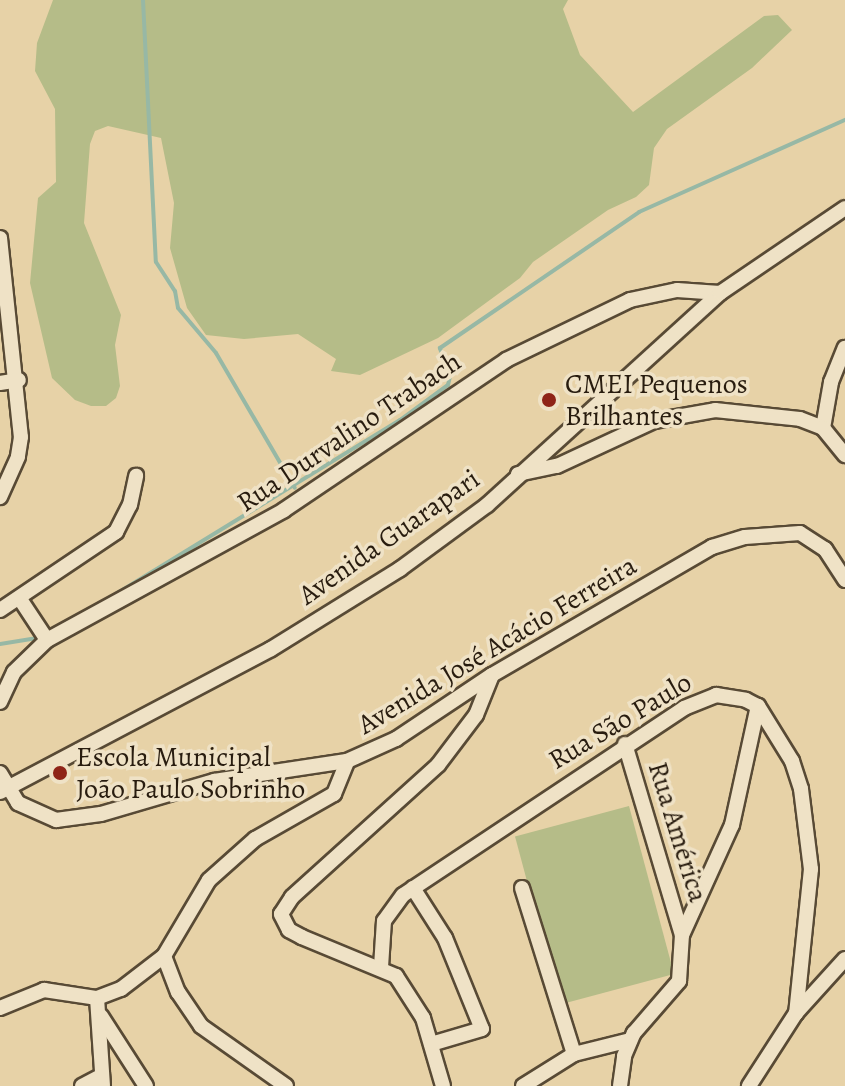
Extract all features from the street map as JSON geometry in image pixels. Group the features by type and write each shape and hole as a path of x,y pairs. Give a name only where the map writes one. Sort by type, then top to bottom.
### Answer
{"street":[{"name":"Avenida Guarapari","path":"3,791 343,607 487,505 517,474 720,293 845,208"},
{"path":"0,238 19,380 18,457 0,497"},
{"name":"Rua Durvalino Trabach","path":"0,702 14,672 47,640 284,510 506,360 630,300 677,290 720,293"},
{"path":"823,428 831,382 845,348"},
{"path":"0,383 19,380"},
{"path":"517,474 557,466 623,432 685,413 769,412 823,428 845,455"},
{"path":"0,610 116,532 130,505 136,476"},
{"name":"Avenida José Acácio Ferreira","path":"3,791 36,814 75,819 214,781 347,761 396,739 492,675 712,547 745,537 800,533 825,549 845,552"},
{"path":"825,549 845,580"},
{"path":"20,599 47,640"},
{"path":"443,1086 413,998 381,967 289,930 281,914 292,897 438,765 476,715 492,675"},
{"name":"Rua São Paulo","path":"381,967 384,921 413,888 625,744 716,695 729,695 758,706"},
{"path":"620,1086 630,1040 679,981 682,935 732,825 758,706"},
{"path":"758,706 792,761 809,833 811,869 796,1013"},
{"name":"Rua América","path":"625,744 682,935"},
{"path":"98,1005 164,956 209,880 255,839 334,794 347,761"},
{"path":"0,773 3,791"},
{"path":"413,888 445,938 482,1029 431,1044"},
{"path":"522,888 574,1054"},
{"path":"164,956 178,992 201,1026 286,1086"},
{"path":"749,1086 796,1013 845,959"},
{"path":"0,1008 44,990 98,1005 146,1086"},
{"path":"82,1086 102,1081 98,1005"},
{"path":"523,1086 574,1054 630,1040"}],"green space":[{"path":"53,0 568,0 563,9 580,55 633,112 764,16 778,15 792,30 752,68 667,129 654,148 649,185 636,197 608,210 533,262 520,278 438,338 360,375 331,371 336,359 298,334 244,339 206,335 187,308 170,248 174,203 161,138 108,126 95,131 90,144 84,223 121,315 115,345 120,386 116,398 106,406 91,406 75,400 52,378 30,283 38,198 56,182 55,109 35,71 37,43"},
{"path":"629,806 674,974 560,1005 515,837"}],"waterway":[{"path":"143,0 156,262 175,291 178,308 216,353 295,488"},
{"path":"111,597 400,420 448,385 450,376 440,348 639,212 845,120"},
{"path":"0,644 33,639"}],"place":[{"name":"CMEI Pequenos Brilhantes","path":"549,400"},
{"name":"Escola Municipal João Paulo Sobrinho","path":"60,773"}]}
